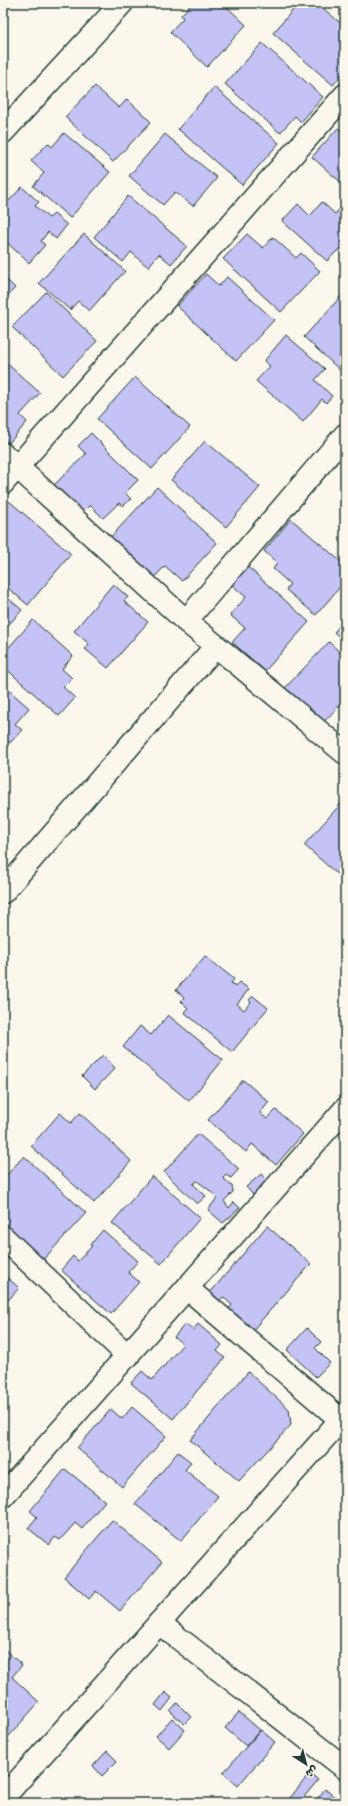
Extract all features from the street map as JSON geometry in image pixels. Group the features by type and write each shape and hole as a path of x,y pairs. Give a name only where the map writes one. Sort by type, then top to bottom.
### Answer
{"street":[{"path":"3,132 122,3"},
{"path":"345,95 8,468 186,621 345,752"},
{"path":"186,621 345,435"},
{"path":"3,892 216,646"},
{"path":"3,1496 345,1109"},
{"path":"3,1237 128,1356"},
{"path":"3,1798 343,1417 187,1288"},
{"path":"159,1623 345,1768"}],"building":[{"path":"192,3 196,5 197,3 223,3 246,25 207,67 170,32 183,18 181,15"},
{"path":"299,3 317,3 345,27 345,71 333,85 273,33"},
{"path":"262,43 323,97 301,122 295,116 280,133 225,84"},
{"path":"95,86 119,108 127,99 151,122 113,162 65,117"},
{"path":"214,87 279,143 242,185 178,129"},
{"path":"338,128 345,134 345,186 312,157"},
{"path":"64,133 110,172 70,218 33,186 44,173 31,161 48,143 52,147"},
{"path":"165,134 217,178 193,206 175,192 163,205 129,176"},
{"path":"22,187 39,202 35,206 49,218 54,214 67,225 56,239 48,232 41,241 45,245 29,263 3,239 3,203 5,205"},
{"path":"128,196 187,246 171,264 159,254 148,267 131,252 123,262 94,237"},
{"path":"322,202 335,214 345,203 345,251 340,248 327,261 282,221 298,204 310,216"},
{"path":"84,234 125,271 89,311 78,301 70,310 39,283"},
{"path":"247,234 263,248 273,237 296,258 301,253 320,271 281,312 223,259"},
{"path":"206,274 219,286 227,277 274,320 236,361 177,306"},
{"path":"3,276 15,288 3,301"},
{"path":"46,292 97,341 63,376 12,327"},
{"path":"344,293 345,370 343,373 304,337"},
{"path":"286,335 325,369 315,380 332,396 326,403 322,399 303,422 256,381 270,366 264,361"},
{"path":"3,360 40,393 20,415 27,422 9,443 3,438"},
{"path":"135,377 190,427 152,469 97,419"},
{"path":"91,433 138,480 125,493 131,499 123,506 119,503 103,518 90,505 82,513 54,485 86,454 78,446"},
{"path":"205,441 260,487 226,527 171,480"},
{"path":"157,487 217,543 182,581 165,566 152,580 108,540"},
{"path":"9,501 71,554 28,605 3,584 3,508"},
{"path":"291,519 345,565 345,581 316,615 286,590 290,584 273,569 277,563 264,551"},
{"path":"248,567 309,622 265,671 232,642 245,628 230,615 246,597 232,585"},
{"path":"113,584 128,597 124,601 148,622 108,668 85,649 89,644 74,631"},
{"path":"3,594 22,610 3,631"},
{"path":"33,620 73,656 62,669 72,678 63,687 75,698 59,716 3,666 3,654"},
{"path":"345,620 345,642 334,632"},
{"path":"329,642 345,657 345,710 339,706 316,730 308,710 285,688"},
{"path":"3,685 29,708 15,724 22,730 10,743 3,737"},
{"path":"345,799 345,881 304,845"},
{"path":"205,956 234,979 231,983 235,987 239,982 249,989 237,1004 244,1010 251,1002 249,1000 253,996 268,1008 232,1052 184,1012 188,1008 181,1001 184,997 176,990"},
{"path":"168,1015 223,1060 189,1101 123,1047 140,1026 151,1035"},
{"path":"103,1055 115,1068 95,1089 82,1076"},
{"path":"243,1080 269,1102 260,1113 267,1119 276,1110 303,1134 276,1165 252,1144 246,1152 208,1120"},
{"path":"60,1113 71,1123 80,1113 131,1161 94,1203 31,1146"},
{"path":"198,1134 239,1169 231,1178 226,1175 223,1178 232,1186 233,1192 224,1201 229,1208 234,1202 240,1208 223,1223 208,1210 217,1198 208,1189 197,1181 193,1184 206,1196 197,1204 164,1172"},
{"path":"24,1156 86,1213 41,1262 3,1229 3,1179"},
{"path":"261,1174 270,1183 255,1197 246,1187"},
{"path":"152,1176 200,1218 161,1264 112,1223"},
{"path":"267,1226 311,1264 251,1332 227,1311 232,1305 223,1297 219,1302 209,1294"},
{"path":"103,1230 138,1261 128,1272 139,1282 111,1314 61,1270 73,1256 78,1261 92,1246 90,1245"},
{"path":"3,1274 19,1288 3,1306"},
{"path":"185,1324 193,1330 198,1324 222,1345 217,1351 225,1358 173,1419 131,1383 142,1371 152,1380 183,1344 174,1337"},
{"path":"307,1328 321,1342 315,1348 330,1363 316,1377 287,1350"},
{"path":"248,1372 289,1409 291,1425 239,1481 190,1440"},
{"path":"132,1407 166,1436 122,1487 77,1448 111,1409 122,1419"},
{"path":"178,1452 191,1462 185,1470 218,1496 181,1541 135,1504"},
{"path":"65,1469 105,1501 82,1529 75,1523 60,1540 55,1537 49,1545 28,1528 37,1517 30,1511"},
{"path":"112,1520 162,1562 120,1611 96,1591 89,1599 64,1577"},
{"path":"3,1648 22,1665 12,1677 39,1702 3,1743"},
{"path":"165,1692 172,1698 162,1711 155,1705"},
{"path":"177,1703 191,1717 184,1724 170,1711"},
{"path":"239,1712 260,1730 246,1746 225,1728"},
{"path":"172,1718 185,1730 169,1748 156,1736"},
{"path":"261,1730 275,1742 238,1786 223,1773"},
{"path":"107,1751 117,1761 102,1776 93,1766"},
{"path":"310,1773 318,1780 299,1803 286,1803"},
{"path":"325,1789 342,1803 314,1803"}]}
